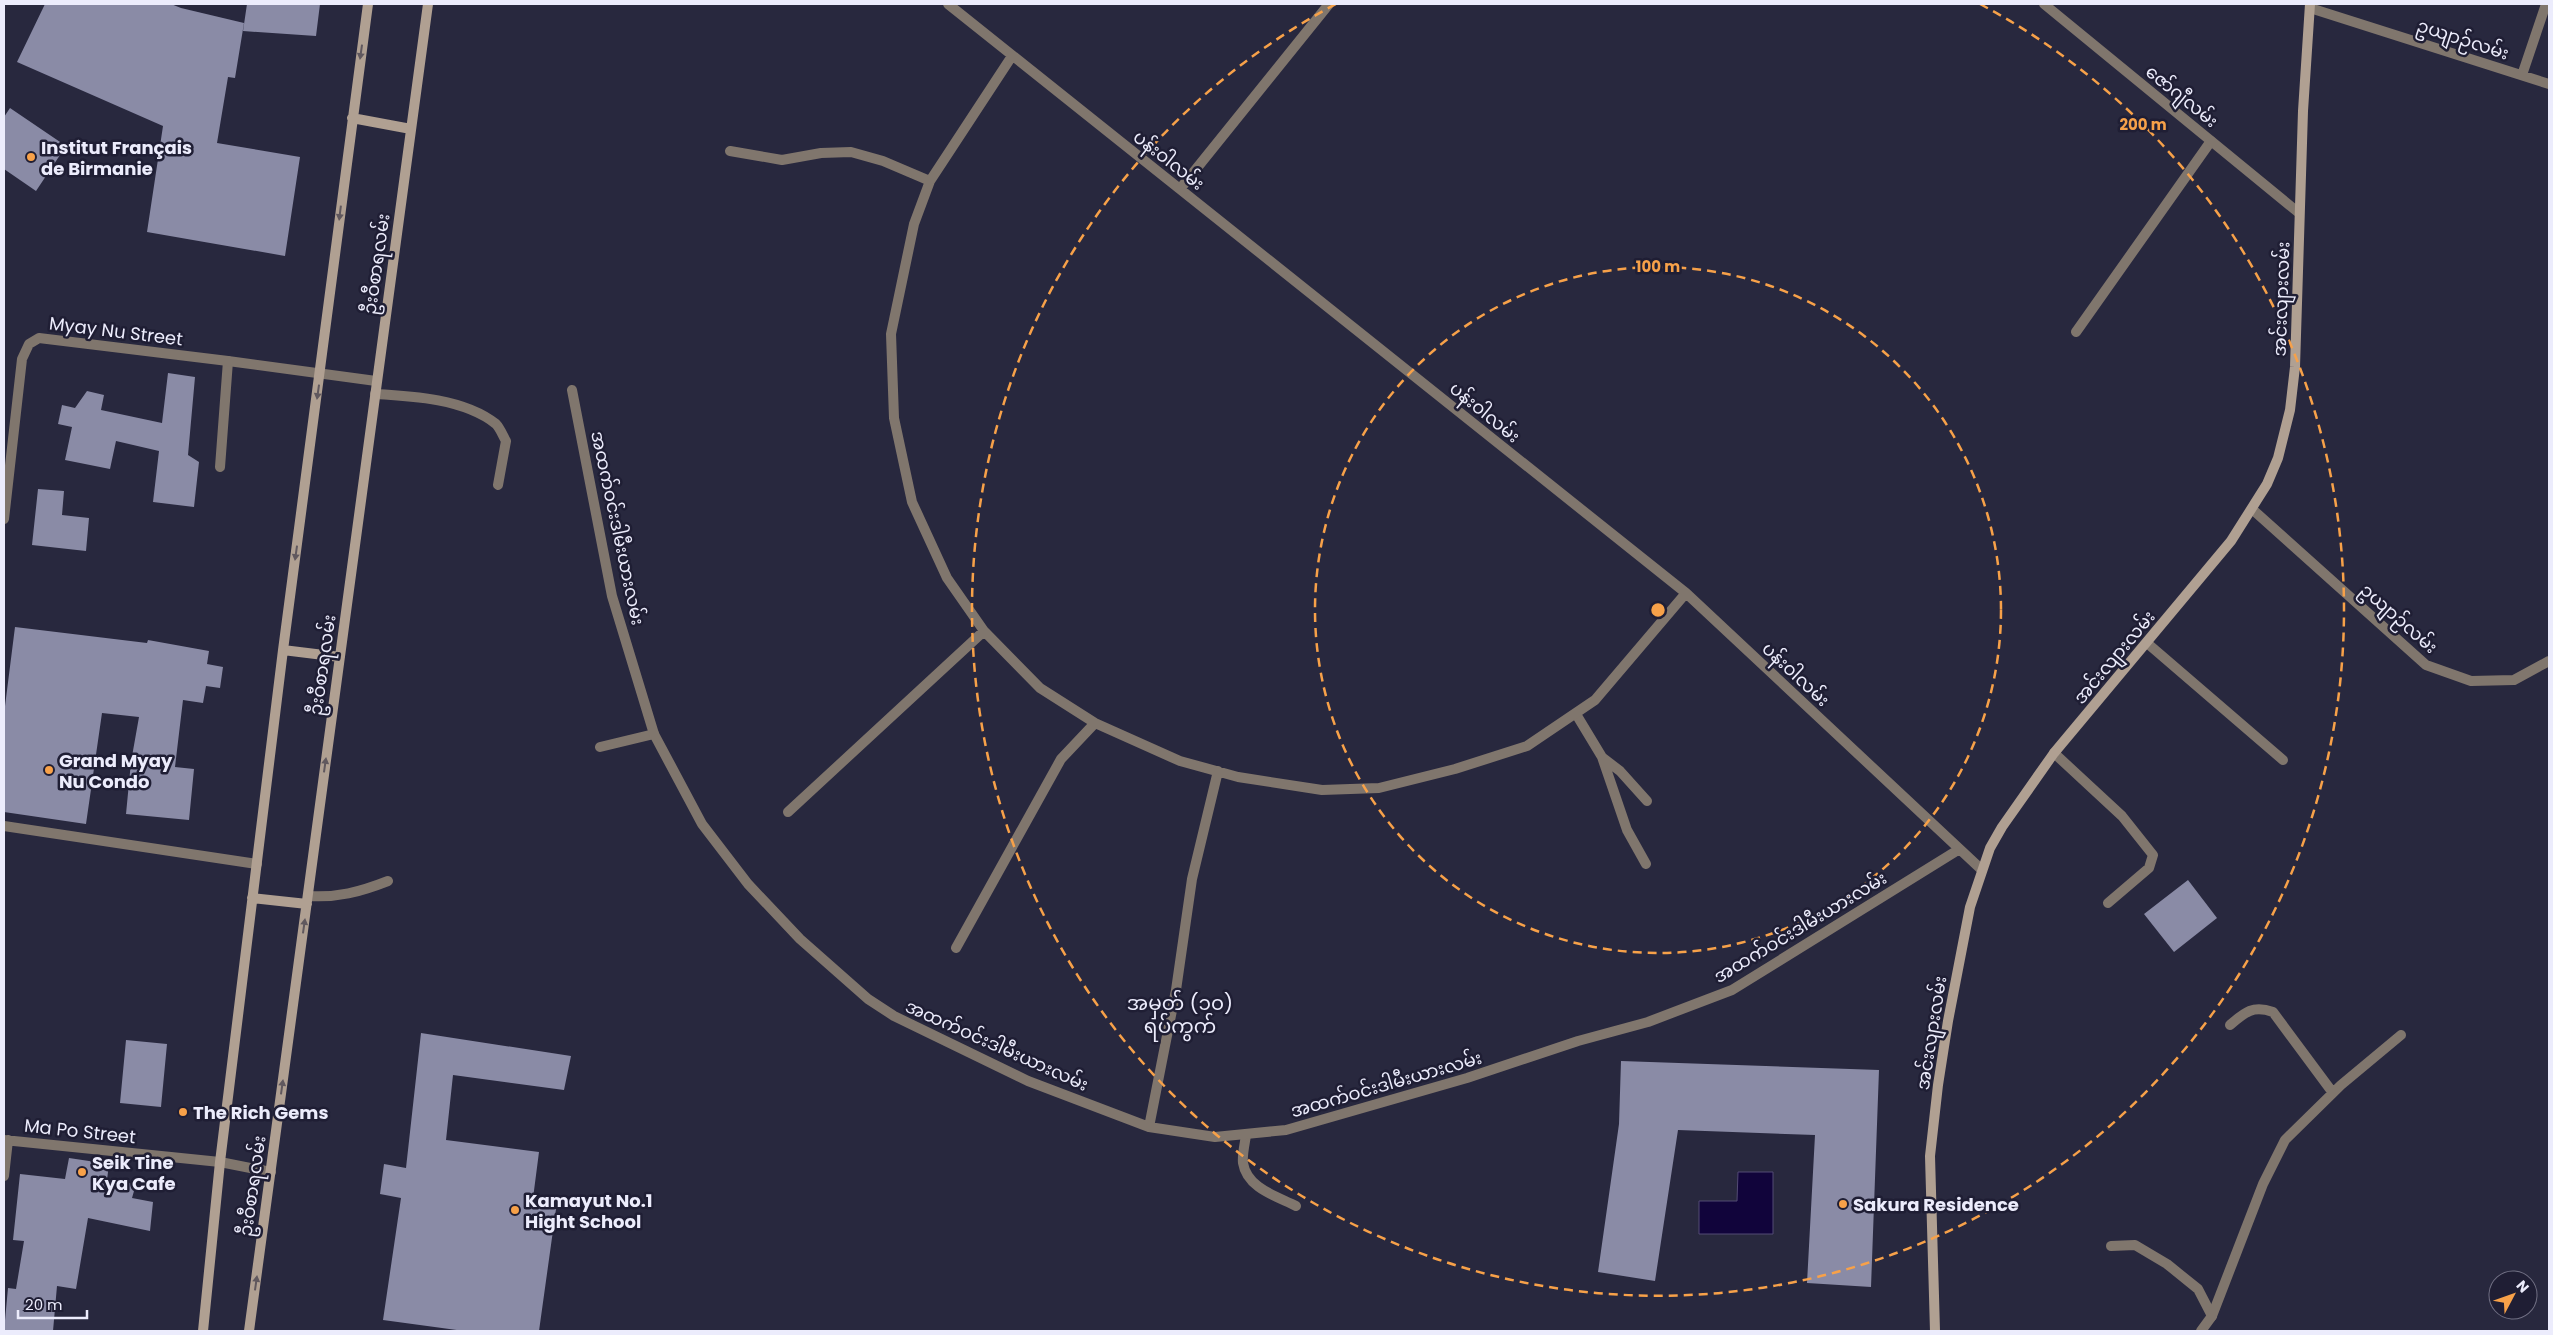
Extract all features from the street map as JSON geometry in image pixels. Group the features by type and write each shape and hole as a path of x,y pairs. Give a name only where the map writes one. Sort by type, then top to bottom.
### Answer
{"main road":[{"name":"ဦးဝီစာရလမ်း","path":"203,1331 220,1162 252,898 368,4"},
{"name":"ဦးဝီစာရလမ်း","path":"249,1331 428,4"},
{"name":"အင်းလျားလမ်း","path":"1935,1331 1930,1156 1948,1021 1970,906 1982,870 2002,827 2054,753 2231,541 2267,484 2278,458 2290,410 2295,367 2310,6"},
{"path":"352,118 411,129"},
{"path":"283,650 340,657"},
{"path":"252,898 307,900"}],"street":[{"name":"ပန်းဝါလမ်း","path":"948,4 1686,593 1934,825 1958,850 1982,870"},
{"path":"1180,189 1329,4"},
{"name":"ဇော်ဂျီလမ်း","path":"2044,4 2300,213"},
{"path":"2522,75 2546,4"},
{"name":"ဥယျာဉ်လမ်း","path":"2310,6 2549,84"},
{"path":"1012,56 930,181 914,224 891,334 894,418 912,502 947,578 984,631 1040,688 1095,723 1180,761 1238,777 1322,790 1379,788 1455,769 1527,746 1595,700 1686,593"},
{"path":"2076,332 2211,141"},
{"path":"730,151 782,160 821,153 852,152 883,161 930,181"},
{"name":"Myay Nu Street","path":"4,519 22,359 29,344 39,338 228,360 376,381"},
{"path":"220,467 228,360"},
{"name":"အထက်ဝင်းဒါမီးယားလမ်း","path":"572,390 612,596 654,734 702,824 748,884 800,939 868,999 894,1016 1028,1081 1148,1126 1215,1137 1286,1130 1467,1078 1578,1041 1648,1022 1732,990 1958,850"},
{"path":"375,394 410,396 448,402 497,425 506,441 498,485"},
{"name":"ဥယျာဉ်လမ်း","path":"2252,508 2426,665 2471,681 2514,680 2549,661"},
{"path":"788,812 984,631"},
{"path":"2147,643 2283,760"},
{"path":"1576,714 1602,757 1627,830 1646,864"},
{"path":"956,948 1061,759 1095,723"},
{"path":"600,747 654,734"},
{"path":"2054,753 2122,816 2153,855 2149,868 2108,903"},
{"path":"1602,757 1620,771 1647,801"},
{"path":"1148,1126 1176,990 1192,879 1218,771"},
{"path":"4,826 257,864"},
{"path":"307,900 356,893 388,881"},
{"path":"2230,1025 2247,1010 2261,1008 2273,1012 2333,1093"},
{"path":"2201,1331 2212,1316 2263,1184 2285,1140 2333,1093 2401,1035"},
{"path":"1246,1135 1243,1163 1250,1178 1257,1187 1296,1206"},
{"path":"4,1176 6,1140"},
{"name":"Ma Po Street","path":"6,1140 220,1162 271,1172"},
{"path":"2111,1246 2135,1245 2167,1264 2198,1289 2212,1316"}],"shaded area":[{"path":"1738,1172 1773,1172 1773,1234 1699,1234 1699,1201 1737,1201"}],"building":[{"path":"45,4 171,4 244,23 235,78 228,77 217,143 300,157 285,256 147,232 163,126 17,62"},
{"path":"247,4 320,4 316,36 243,31"},
{"name":"Institut Français de Birmanie","path":"10,108 66,146 36,191 4,169 4,117"},
{"path":"168,373 195,377 188,455 199,462 194,507 153,502 159,451 116,441 110,469 65,460 72,427 58,424 62,405 75,408 87,391 104,395 101,410 162,423"},
{"path":"38,489 64,491 62,515 89,518 86,551 32,545"},
{"path":"15,627 147,643 148,640 209,651 207,664 223,667 220,688 206,686 203,703 183,700 175,767 194,769 189,820 126,814 131,762 139,717 102,713 86,824 4,812 4,714"},
{"path":"2188,880 2217,918 2174,952 2144,914"},
{"path":"421,1033 571,1056 564,1090 453,1075 446,1140 539,1152 532,1206 556,1209 539,1331 464,1331 383,1320 401,1198 380,1194 384,1164 406,1168"},
{"path":"126,1040 167,1044 161,1107 120,1103"},
{"name":"Sakura Residence","path":"1621,1061 1879,1070 1871,1287 1807,1283 1815,1135 1678,1130 1655,1281 1598,1272 1619,1124"},
{"path":"69,1158 109,1164 107,1180 136,1184 132,1198 153,1202 150,1231 88,1218 76,1289 57,1286 53,1331 4,1331 8,1288 16,1289 24,1241 13,1240 20,1174 65,1179"}],"place":[{"name":"Institut Français de Birmanie","path":"31,157"},
{"name":"Grand Myay Nu Condo","path":"49,770"},
{"name":"The Rich Gems","path":"183,1112"},
{"name":"Seik Tine Kya Cafe","path":"82,1172"},
{"name":"Sakura Residence","path":"1843,1204"},
{"name":"Kamayut No.1 Hight School","path":"515,1210"}],"district":[{"name":"အမှတ် (၁၀) ရပ်ကွက်","path":"1180,1014"}]}
